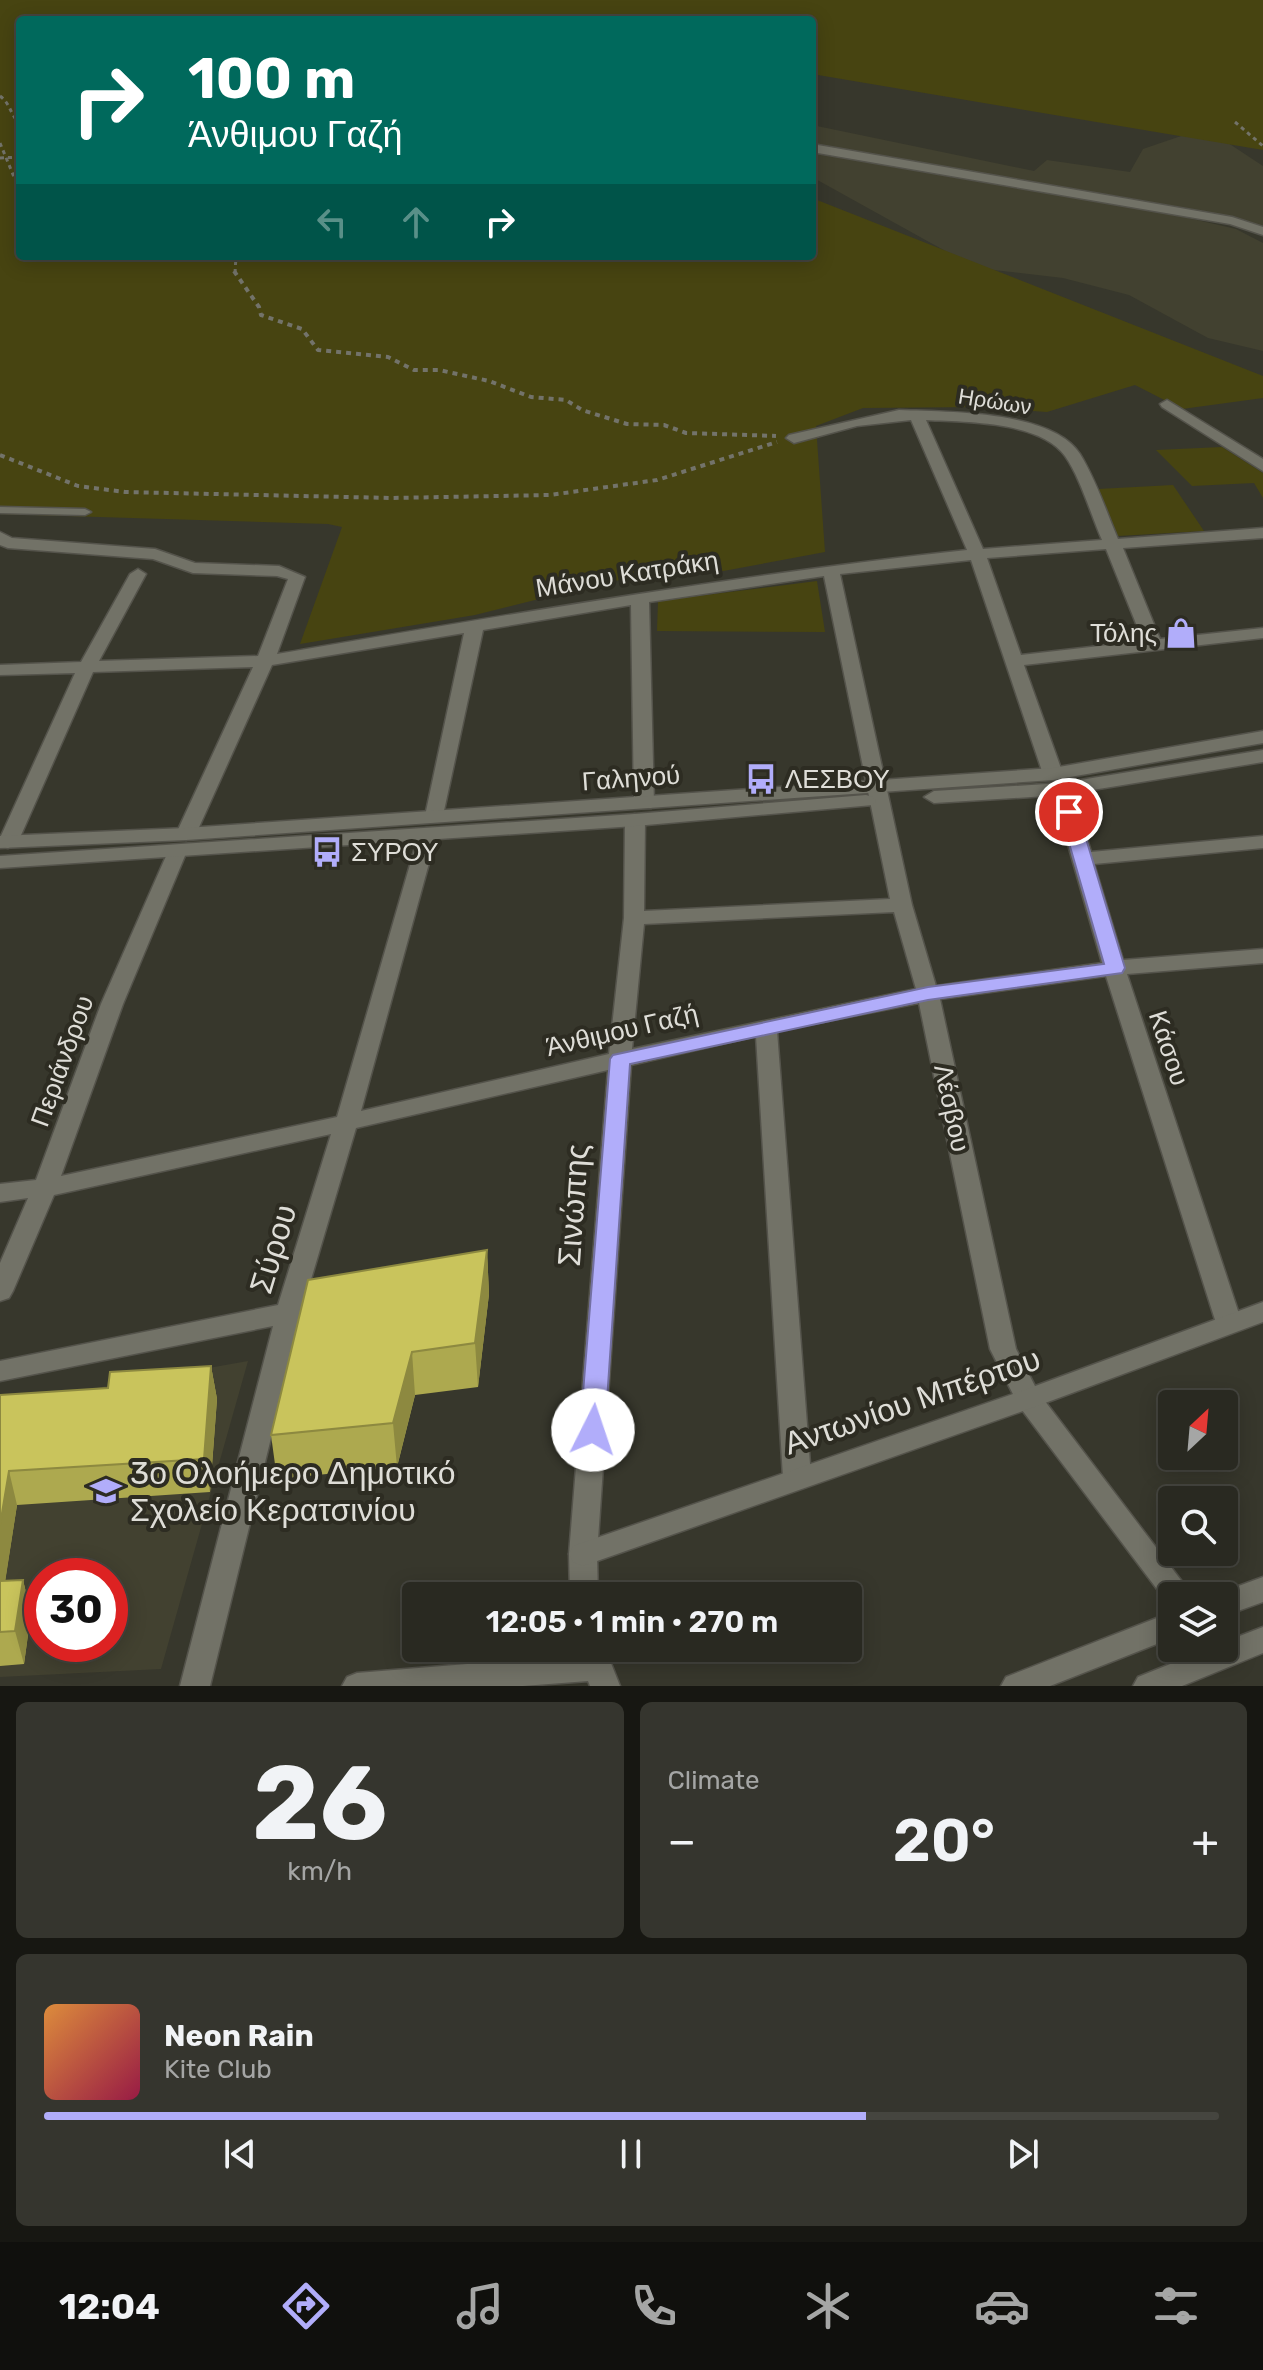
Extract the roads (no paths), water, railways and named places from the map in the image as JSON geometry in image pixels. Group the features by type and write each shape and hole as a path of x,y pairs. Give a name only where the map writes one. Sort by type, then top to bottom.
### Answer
{"street":[{"path":"816,149 1232,221 1263,231"},
{"path":"1167,404 1263,466"},
{"name":"Ηρώων","path":"791,439 877,418 916,415 988,418 1054,436 1072,454 1153,645"},
{"name":"Κάσου","path":"916,415 977,554 1058,781 1229,1323"},
{"name":"Μάνου Κατράκη","path":"0,670 85,670 265,661 475,624 831,570 977,554 1263,533"},
{"name":"Περιάνδρου","path":"0,537 19,544 155,554 193,568 289,573 297,577 265,661 181,843 112,1004 45,1188 0,1291"},
{"name":"Λέσβου","path":"831,570 902,905 928,994 1003,1349 1028,1399 1168,1582"},
{"path":"4,842 85,670 138,574"},
{"name":"Σινώπης","path":"584,1582 583,1554 620,1059 634,918 640,812 640,598"},
{"name":"Σύρου","path":"195,1686 289,1312 431,825 475,624"},
{"path":"1015,661 1263,633"},
{"name":"Γαληνού","path":"1058,781 1263,737"},
{"name":"Γαληνού","path":"0,862 181,843 1058,781 1263,756"},
{"name":"Γαληνού","path":"4,842 181,843"},
{"path":"1084,859 1263,842"},
{"path":"634,918 902,905"},
{"name":"Άνθιμου Γαζή","path":"0,1193 45,1188 197,1157 766,1026 928,994 1115,968 1263,956"},
{"path":"766,1026 797,1477"},
{"path":"0,1371 318,1307"},
{"name":"Αντωνίου Μπέρτου","path":"583,1554 1028,1399 1263,1312"},
{"path":"1238,1599 1263,1589"},
{"path":"1016,1686 1158,1630"},
{"path":"1148,1686 1263,1640"},
{"path":"357,1686 597,1667"}],"lane":[{"path":"0,510 85,512"}],"place":[{"name":"Τόλης","path":"1181,633"},
{"name":"ΛΕΣΒΟΥ","path":"761,779"},
{"name":"ΣΥΡΟΥ","path":"327,852"},
{"name":"3ο Ολοήμερο Δημοτικό Σχολείο Κερατσινίου","path":"106,1491"}]}
